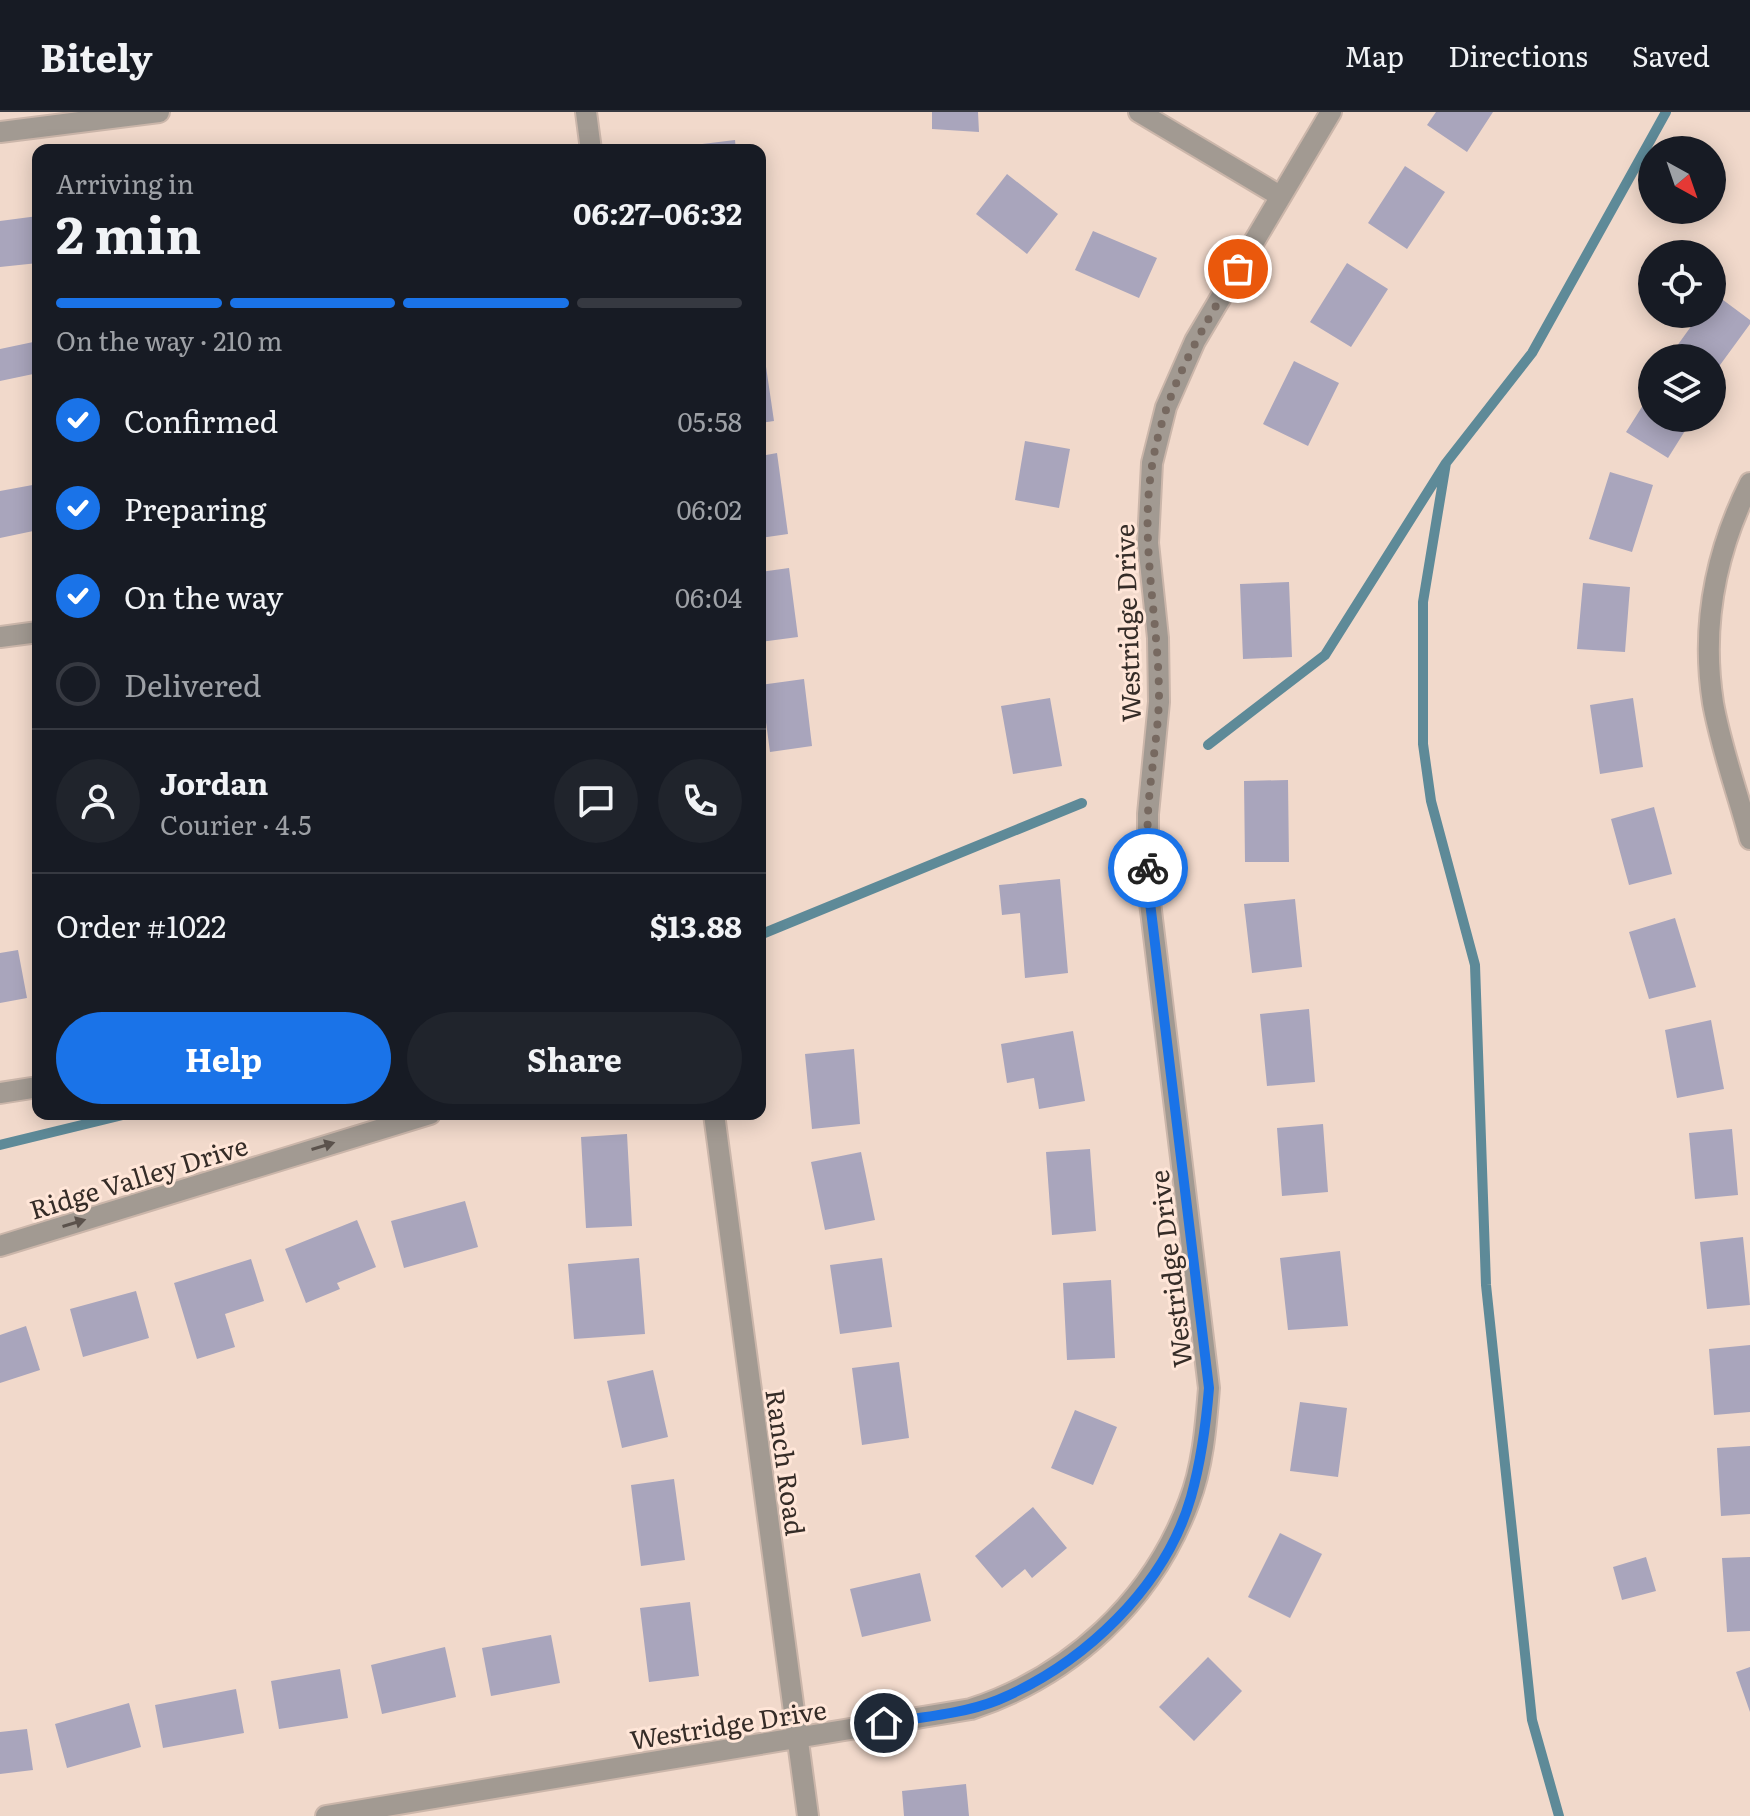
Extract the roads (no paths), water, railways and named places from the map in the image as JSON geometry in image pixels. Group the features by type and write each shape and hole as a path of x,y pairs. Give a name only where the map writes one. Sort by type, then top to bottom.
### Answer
{"street":[{"path":"0,132 159,112"},
{"path":"586,112 590,144"},
{"path":"1139,112 1280,196"},
{"name":"Westridge Drive","path":"326,1816 971,1709 1046,1676 1090,1644 1125,1609 1174,1538 1190,1499 1205,1433 1209,1388 1148,886 1148,814 1159,702 1158,638 1148,543 1152,463 1166,407 1178,375 1331,112"},
{"path":"1750,483 1733,517 1719,558 1709,627 1714,706 1750,839"},
{"path":"0,637 32,633"},
{"path":"0,1093 32,1088"},
{"name":"Ridge Valley Drive","path":"0,1246 410,1120"},
{"name":"Ranch Road","path":"715,1120 808,1816"}],"waterway":[{"path":"1208,745 1325,655 1446,463 1532,353 1666,112"},
{"path":"1446,463 1423,602 1423,744 1431,801 1475,965 1486,1285 1532,1720 1559,1816"},
{"path":"766,932 1082,803"},
{"path":"0,1145 102,1120"}]}
